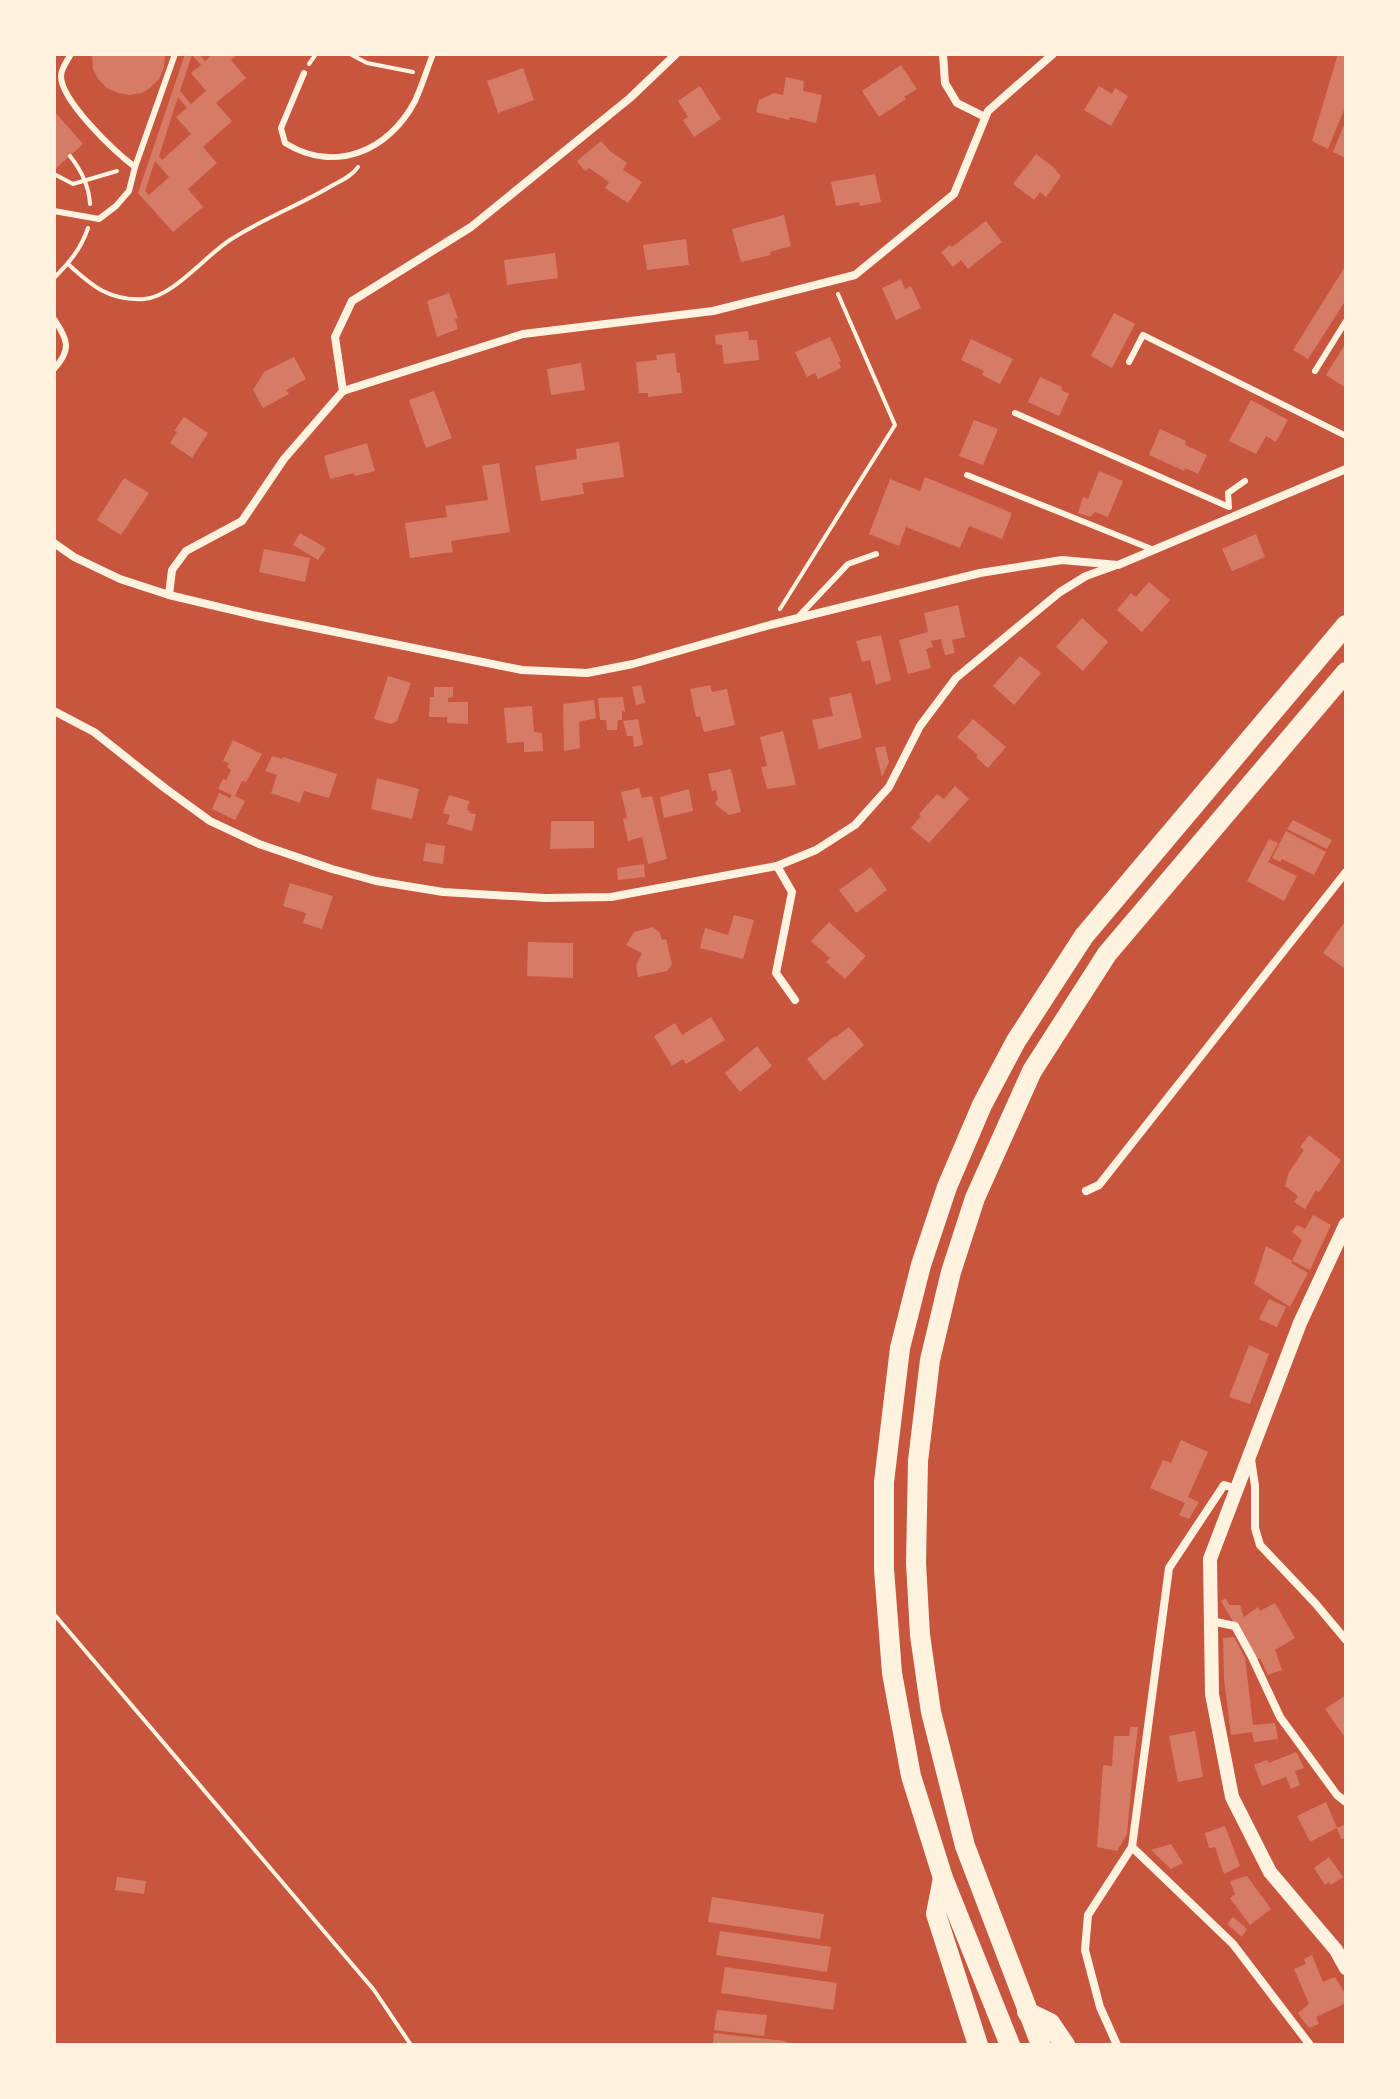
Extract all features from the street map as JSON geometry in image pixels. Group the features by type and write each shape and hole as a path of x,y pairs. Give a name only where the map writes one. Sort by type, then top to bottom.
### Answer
{"highway":[{"path":"1010,2045 943,1878 911,1776 892,1673 884,1569 884,1482 900,1348 921,1265 947,1187 982,1105 1016,1041 1084,936 1346,625"},
{"path":"1041,2045 965,1846 931,1712 920,1635 916,1563 918,1461 930,1360 951,1272 975,1198 1032,1071 1107,954 1346,672"},
{"path":"943,1878 936,1914 978,2045"},
{"path":"1027,2012 1050,2023 1065,2045"}],"street":[{"path":"343,391 335,337 352,301 471,227 630,98 676,54"},
{"path":"943,54 945,83 957,103 985,117"},
{"path":"169,595 172,570 186,551 242,521 284,459 343,391 523,334 713,311 855,275 954,194 988,111 1053,54"},
{"path":"54,711 94,732 210,821 274,849 376,881 443,892 545,898 611,897 777,866 816,850 855,825 889,787 920,726 956,678 1060,592 1086,576 1346,469"},
{"path":"54,543 74,557 120,579 169,595 522,670 587,673 633,664 999,569 1062,560 1118,565"},
{"path":"777,866 792,892 776,973 795,1000"},
{"path":"1086,1191 1099,1185 1346,872"},
{"path":"1346,1224 1300,1323 1210,1559 1212,1694 1232,1797 1270,1872 1336,1950 1346,1968"},
{"path":"1250,1455 1255,1486 1255,1528 1260,1545 1346,1640"},
{"path":"1117,2045 1100,2007 1085,1950 1088,1915 1132,1847 1169,1568 1224,1485 1237,1489"},
{"path":"1211,1621 1235,1626 1280,1717 1337,1795 1346,1802"},
{"path":"1132,1847 1233,1944 1310,2045"}],"lane":[{"path":"71,54 60,73 63,91 116,153 135,167"},
{"path":"54,211 99,219 129,191 175,54"},
{"path":"304,73 281,128 285,143 298,151 337,158 371,149 400,123 415,101 433,54"},
{"path":"54,319 66,339 64,358 54,369"},
{"path":"1315,371 1346,321"},
{"path":"1129,362 1143,335 1346,436"},
{"path":"1015,413 1229,507"},
{"path":"967,475 1154,550"},
{"path":"1230,519 1228,493 1245,481"},
{"path":"797,619 848,564 876,554"}],"path":[{"path":"350,54 367,63 425,75"},
{"path":"68,264 93,287 116,298 147,299 172,288 229,241 354,173 371,149"},
{"path":"54,174 73,184 135,167"},
{"path":"796,584 895,425 832,281"},
{"path":"54,1614 374,1990 411,2045"}],"building":[{"path":"92,54 165,54 164,67 159,79 142,93 118,93 98,79 93,69"},
{"path":"185,54 199,54 205,61 213,54 238,54 231,60 246,78 216,103 232,121 203,147 217,163 188,189 203,207 173,232 138,193","holes":["192,55 201,65 191,73 206,91 191,104 180,91","178,97 187,108 176,117 191,134 162,160 159,156","155,161 169,177 149,195 145,191"]},
{"path":"1338,54 1346,54 1346,105 1328,149 1312,141"},
{"path":"901,65 917,89 879,117 862,91"},
{"path":"523,68 534,100 498,113 487,81"},
{"path":"786,77 804,81 803,91 822,95 816,123 756,112 759,100 774,93 783,95"},
{"path":"700,86 721,119 694,137 683,120 688,117 678,101"},
{"path":"1099,86 1112,94 1115,88 1128,96 1111,126 1084,110"},
{"path":"54,111 83,144 54,170"},
{"path":"1346,120 1346,158 1333,152"},
{"path":"601,141 627,163 623,170 642,182 628,203 605,188 609,182 589,168 585,171 577,161"},
{"path":"1036,154 1061,176 1046,197 1040,192 1034,200 1013,184"},
{"path":"875,174 881,202 836,206 831,182"},
{"path":"784,215 791,246 770,252 771,255 741,262 732,229"},
{"path":"986,221 1002,242 968,269 961,260 953,267 941,252"},
{"path":"686,239 689,265 647,270 643,245"},
{"path":"555,253 558,278 507,285 504,260"},
{"path":"1346,265 1346,300 1308,359 1293,350"},
{"path":"901,279 905,289 911,286 921,308 896,320 882,288"},
{"path":"449,293 458,318 455,319 458,329 437,337 427,301"},
{"path":"1114,313 1135,324 1112,368 1091,356"},
{"path":"748,331 749,340 757,340 759,360 724,364 722,345 716,344 715,335"},
{"path":"830,337 841,368 818,379 815,373 807,377 795,352"},
{"path":"971,339 1013,359 1000,384 982,375 984,371 961,360"},
{"path":"1346,343 1346,388 1326,375"},
{"path":"675,353 682,393 648,397 648,393 639,393 636,362 657,360 656,355"},
{"path":"294,357 306,379 286,390 289,394 263,408 253,390 264,372"},
{"path":"581,363 585,390 551,395 547,369"},
{"path":"1040,377 1062,387 1061,390 1069,394 1059,416 1028,402"},
{"path":"434,391 452,438 426,448 409,400"},
{"path":"1251,400 1288,420 1276,442 1266,436 1256,454 1229,441"},
{"path":"184,417 208,433 192,458 170,443"},
{"path":"974,420 998,429 983,465 959,456"},
{"path":"1160,429 1207,455 1198,474 1149,455"},
{"path":"619,442 624,477 582,483 584,494 541,501 535,466 577,459 576,449"},
{"path":"367,443 375,471 330,479 324,456"},
{"path":"499,463 510,532 451,541 453,552 410,558 405,523 447,517 445,506 488,500 482,466"},
{"path":"1099,471 1123,481 1108,517 1095,512 1090,517 1078,513 1083,497 1088,499"},
{"path":"925,477 1012,513 1002,539 969,526 960,548 906,527 899,546 869,534 890,479 920,491"},
{"path":"124,478 149,493 121,535 97,520"},
{"path":"300,533 326,548 318,560 293,545"},
{"path":"1256,534 1265,557 1232,571 1222,549"},
{"path":"264,549 310,558 305,582 259,572"},
{"path":"1149,582 1170,600 1142,632 1117,610 1131,593 1136,597"},
{"path":"958,605 965,637 952,640 955,653 945,655 941,639 931,641 933,647 926,649 931,668 908,674 899,640 928,632 924,613"},
{"path":"1082,618 1108,642 1083,671 1056,647"},
{"path":"881,635 891,680 876,685 870,660 862,662 856,641"},
{"path":"1020,656 1041,673 1014,705 993,686"},
{"path":"388,676 411,683 397,721 391,724 374,719"},
{"path":"641,685 645,703 636,705 632,687"},
{"path":"710,685 712,692 727,689 735,725 704,732 700,716 696,717 690,689"},
{"path":"434,687 453,687 453,697 448,698 448,702 468,702 468,724 447,723 447,717 429,717"},
{"path":"851,693 862,738 819,749 812,720 833,716 829,698"},
{"path":"623,697 625,712 622,711 622,720 618,720 617,730 607,730 606,720 600,720 598,698"},
{"path":"594,700 596,718 579,722 580,748 564,751 563,704"},
{"path":"532,706 534,732 542,733 543,751 524,752 524,742 507,743 504,708"},
{"path":"638,719 643,745 634,747 633,736 627,736 623,721"},
{"path":"973,719 1006,747 988,768 957,737"},
{"path":"783,731 796,785 767,789 761,767 767,766 760,737"},
{"path":"233,740 262,754 235,796 245,801 235,820 212,809 219,793 230,798 232,795 218,789 231,770 227,767 229,763 223,761"},
{"path":"885,746 889,762 882,777 875,748"},
{"path":"272,756 337,774 329,798 304,791 300,803 271,793 277,775 265,771"},
{"path":"731,769 741,812 729,815 715,804 718,799 716,790 712,791 708,774"},
{"path":"377,778 419,789 412,819 371,809"},
{"path":"955,786 969,799 929,843 911,828 937,794 944,799"},
{"path":"639,788 642,798 652,796 667,859 648,864 642,837 628,841 623,819 627,818 621,792"},
{"path":"689,789 693,811 664,818 660,797"},
{"path":"449,795 469,801 467,810 476,814 472,831 447,824 450,815 443,813"},
{"path":"1293,820 1332,840 1327,849 1287,829"},
{"path":"551,821 594,821 594,848 550,849"},
{"path":"1286,831 1326,852 1314,875 1282,859 1280,862 1272,858"},
{"path":"1269,839 1278,843 1268,862 1297,876 1284,901 1247,881"},
{"path":"426,843 445,846 443,864 423,861"},
{"path":"644,864 645,877 618,880 617,868"},
{"path":"871,867 887,890 856,913 839,890"},
{"path":"290,883 333,896 322,929 303,923 306,913 283,906"},
{"path":"734,915 754,920 743,959 700,948 705,928 728,935"},
{"path":"1346,920 1346,965 1344,968 1323,953"},
{"path":"829,922 866,956 845,979 826,962 830,958 811,941"},
{"path":"653,927 662,940 666,939 672,964 667,971 638,977 636,966 642,953 626,945 634,932"},
{"path":"528,942 573,943 573,978 527,976"},
{"path":"711,1017 725,1040 686,1064 683,1059 672,1066 654,1036 675,1023 682,1035"},
{"path":"849,1027 864,1045 824,1081 807,1059"},
{"path":"757,1046 772,1066 740,1092 725,1073"},
{"path":"1309,1135 1341,1160 1305,1209 1294,1202 1298,1196 1285,1186 1289,1172 1304,1150 1300,1147"},
{"path":"1313,1215 1331,1225 1310,1270 1292,1261 1302,1240 1292,1232 1297,1225 1305,1229"},
{"path":"1266,1246 1308,1273 1290,1307 1254,1284"},
{"path":"1269,1299 1286,1307 1277,1327 1259,1319"},
{"path":"1249,1345 1269,1354 1250,1404 1229,1397"},
{"path":"1181,1440 1208,1452 1188,1497 1199,1502 1189,1519 1179,1515 1185,1503 1150,1488 1163,1460 1171,1463"},
{"path":"1226,1598 1229,1605 1240,1605 1244,1617 1258,1607 1260,1611 1275,1603 1295,1638 1275,1650 1282,1670 1268,1675 1260,1658 1256,1660 1221,1601"},
{"path":"1234,1637 1245,1658 1253,1725 1275,1723 1278,1739 1254,1742 1252,1732 1231,1735 1223,1638"},
{"path":"1346,1695 1346,1735 1344,1736 1325,1709"},
{"path":"1130,1727 1138,1727 1127,1834 1117,1851 1097,1847 1103,1765 1112,1766 1114,1736 1129,1736"},
{"path":"1195,1731 1203,1777 1178,1782 1169,1736"},
{"path":"1296,1752 1304,1768 1295,1771 1300,1785 1291,1789 1286,1777 1262,1786 1254,1765 1267,1760 1269,1763"},
{"path":"1326,1802 1337,1828 1310,1842 1297,1816"},
{"path":"1346,1824 1346,1838 1341,1839 1337,1828"},
{"path":"1225,1826 1240,1866 1224,1874 1215,1847 1209,1848 1205,1833"},
{"path":"1171,1844 1183,1863 1171,1869 1151,1850"},
{"path":"1329,1857 1343,1877 1331,1885 1329,1882 1325,1885 1314,1868"},
{"path":"1247,1876 1271,1909 1250,1925 1230,1898 1235,1894 1230,1881"},
{"path":"117,1877 146,1881 144,1894 115,1890"},
{"path":"712,1897 824,1914 820,1939 708,1922"},
{"path":"1233,1917 1247,1929 1242,1937 1227,1924"},
{"path":"720,1931 831,1947 827,1972 716,1955"},
{"path":"1312,1955 1323,1982 1335,1977 1346,1995 1346,2003 1316,2017 1319,2024 1309,2028 1298,2013 1309,2004 1294,1969 1306,1964 1304,1959"},
{"path":"725,1967 837,1983 833,2010 721,1993"},
{"path":"717,2010 767,2015 764,2036 714,2030"},
{"path":"714,2033 784,2041 795,2045 713,2045"}]}
